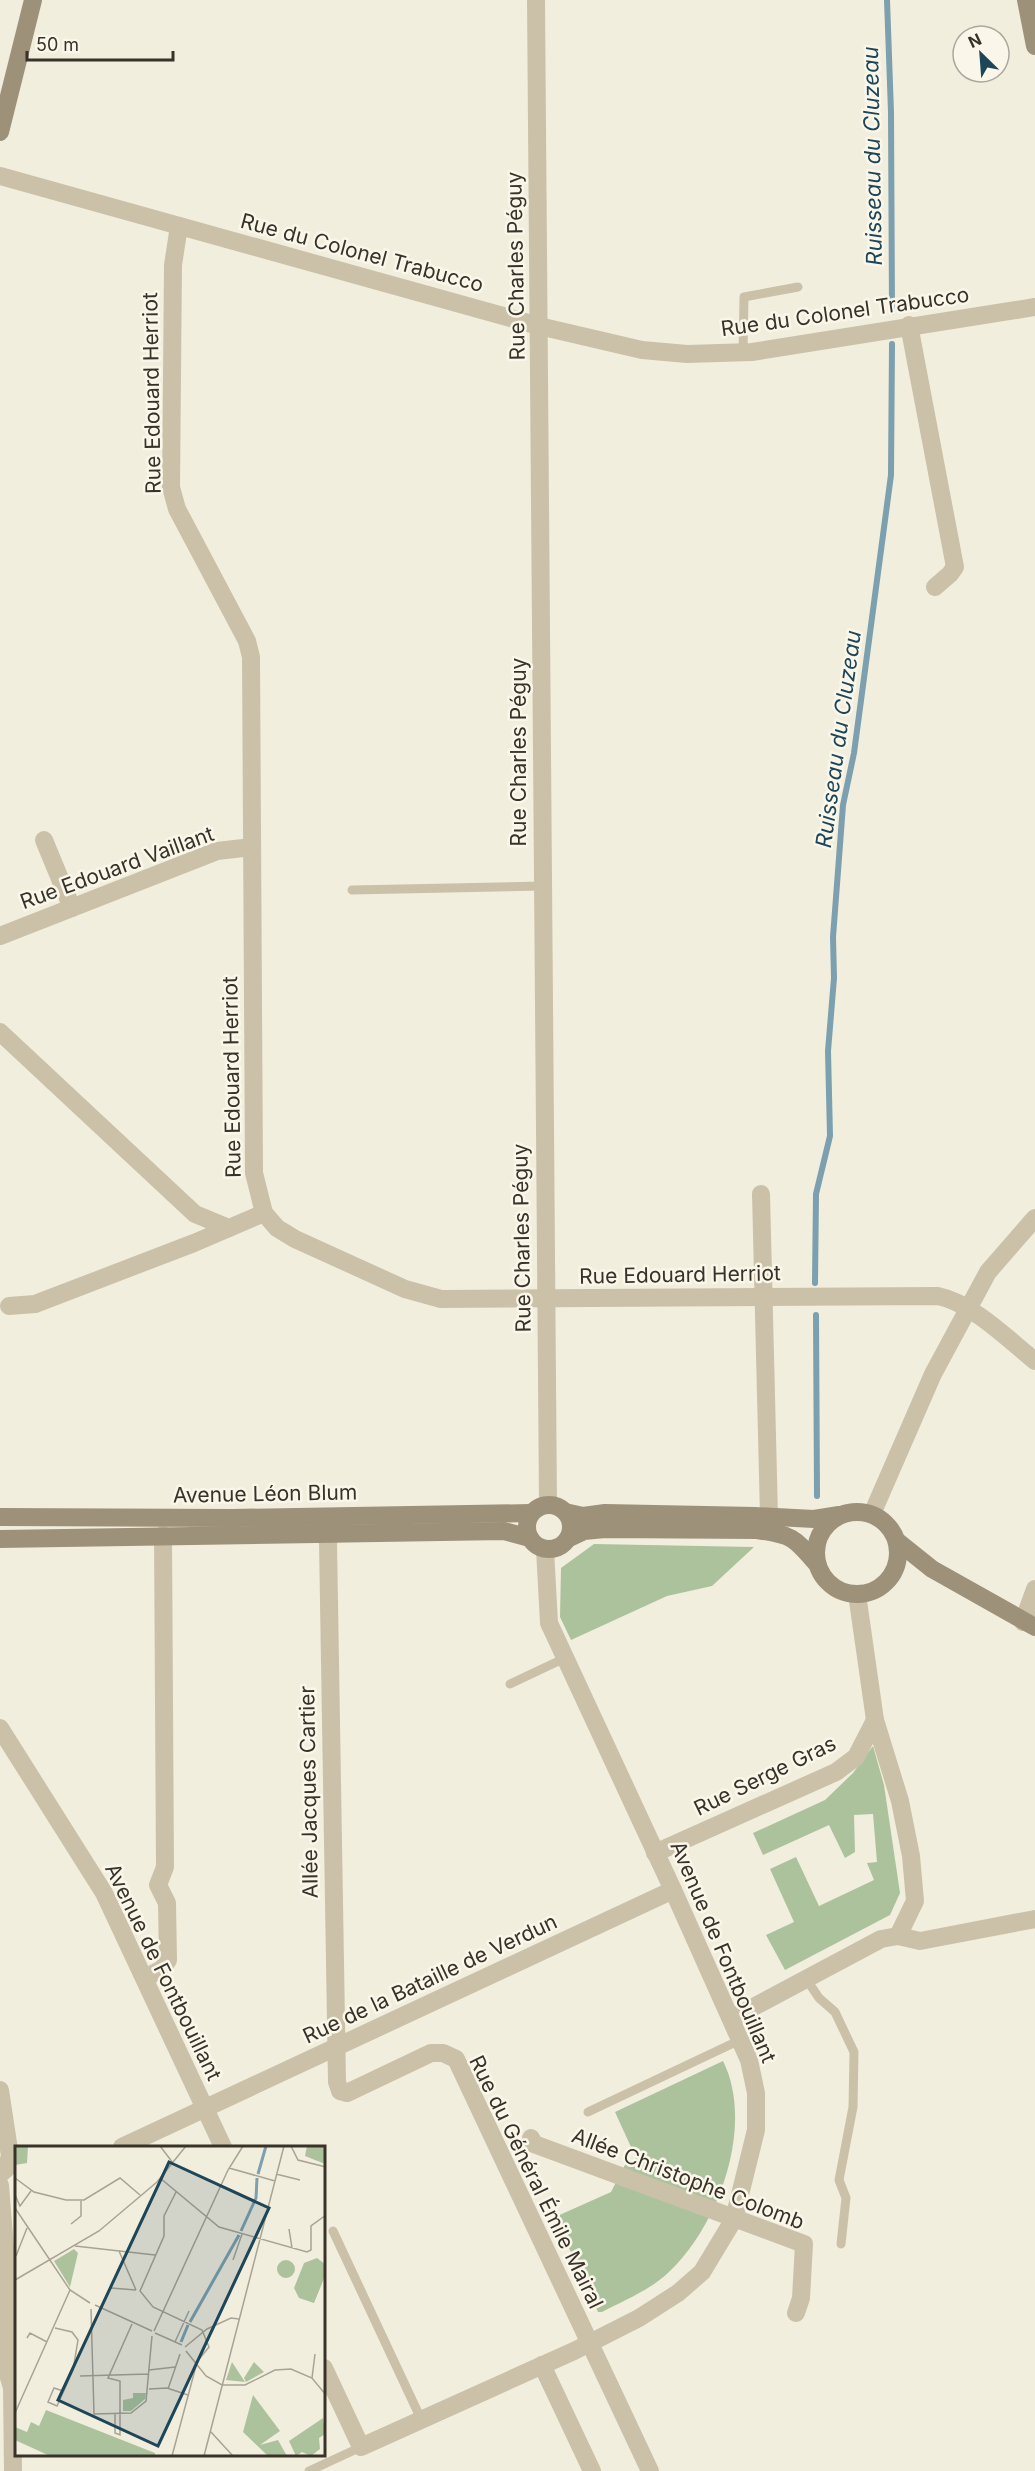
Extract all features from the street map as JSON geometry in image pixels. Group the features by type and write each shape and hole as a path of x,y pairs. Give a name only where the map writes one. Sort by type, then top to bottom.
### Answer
{"main road":[{"path":"0,132 33,0"},
{"path":"1026,0 1035,46"},
{"name":"Avenue Léon Blum","path":"0,1517 232,1518 539,1509 554,1505 566,1512 583,1516 604,1513 814,1519 850,1512 872,1514"},
{"path":"530,1538 526,1526 539,1509"},
{"path":"566,1512 571,1524 569,1538"},
{"path":"546,1549 559,1547 569,1538 584,1531 605,1529 757,1530 780,1533 797,1540 831,1586 844,1592 857,1594 881,1587 896,1567 899,1554 892,1530 883,1520 872,1514"},
{"path":"816,1563 815,1549 819,1535 828,1523 839,1515"},
{"name":"Avenue Léon Blum","path":"0,1539 504,1531 530,1538 539,1547 546,1549"},
{"path":"897,1541 932,1569 1029,1624"},
{"path":"890,1578 932,1569"}],"street":[{"name":"Rue Charles Péguy","path":"536,0 545,1300 539,1509"},
{"name":"Rue du Colonel Trabucco","path":"0,177 539,326 642,350 687,354 743,352 1035,307"},
{"name":"Rue Edouard Herriot","path":"179,226 173,265 171,487 177,508 247,641 251,657 254,1173 264,1213 278,1228 295,1239 405,1289 441,1299 545,1300 762,1295 938,1296 952,1299 969,1310 1035,1361"},
{"path":"909,325 955,567 935,587"},
{"path":"44,840 72,908"},
{"name":"Rue Edouard Vaillant","path":"0,936 217,851 252,847"},
{"path":"0,1032 195,1214 229,1228"},
{"path":"761,1194 769,1516"},
{"path":"9,1306 35,1304 194,1243 264,1213"},
{"path":"194,1243 198,1225 195,1214"},
{"path":"872,1514 933,1374 988,1272 1035,1218"},
{"name":"Allée Jacques Cartier","path":"331,1534 328,1542 335,2049"},
{"path":"145,1978 162,1969 168,1960 167,1903 158,1885 165,1867 163,1535"},
{"name":"Avenue de Fontbouillant","path":"361,2447 542,2366 639,2318 678,2293 702,2272 734,2219 756,2130 756,2093 749,2060 549,1623 546,1549"},
{"path":"1029,1624 1035,1589"},
{"path":"857,1594 874,1720 900,1801 911,1856 915,1901 898,1936"},
{"name":"Rue Serge Gras","path":"655,1853 836,1772 856,1757 874,1720"},
{"name":"Avenue de Fontbouillant","path":"0,1728 104,1893 223,2146"},
{"name":"Rue de la Bataille de Verdun","path":"124,2146 673,1890"},
{"path":"731,2019 881,1939 898,1936 920,1941 1035,1919"},
{"name":"Rue du Général Émile Mairal","path":"335,2049 337,2082 340,2091 347,2093 431,2053 443,2053 456,2059 589,2343"},
{"path":"0,2090 10,2156 6,2169 0,2174"},
{"name":"Allée Christophe Colomb","path":"531,2138 534,2144 804,2244 801,2298 796,2313"},
{"path":"0,2185 5,2248 3,2376 12,2388 13,2471"},
{"path":"589,2343 650,2471"},
{"path":"542,2366 592,2471"},
{"path":"326,2372 361,2447"}],"lane":[{"path":"743,352 744,297 798,287"},
{"path":"352,890 542,886"},
{"path":"510,1684 565,1658"},
{"path":"807,1980 819,1998 835,2012 854,2052 853,2107 839,2180 846,2198 841,2244"},
{"path":"588,2112 740,2040"},
{"path":"333,2231 421,2419"},
{"path":"309,2471 361,2447"}],"green space":[{"path":"594,1544 754,1547 712,1586 667,1596 571,1640 560,1617 561,1568"},
{"path":"873,1746 884,1785 900,1893 890,1915 785,1970 766,1935 794,1922 770,1869 796,1857 819,1906 874,1880 867,1863 877,1862 873,1814 854,1815 855,1852 845,1858 829,1825 763,1855 753,1833 825,1800 853,1773"},
{"path":"723,2061 732,2087 735,2114 733,2143 727,2173 703,2228 687,2252 669,2272 654,2284 598,2312 555,2217 611,2192 626,2163 636,2158 615,2112"}],"waterway":[{"name":"Ruisseau du Cluzeau","path":"887,0 891,112 892,312"},
{"name":"Ruisseau du Cluzeau","path":"815,1283 816,1194 830,1136 828,1051 834,978 833,937 843,805 854,753 891,475 892,344"},
{"name":"Ruisseau du Cluzeau","path":"816,1315 817,1496"}]}
